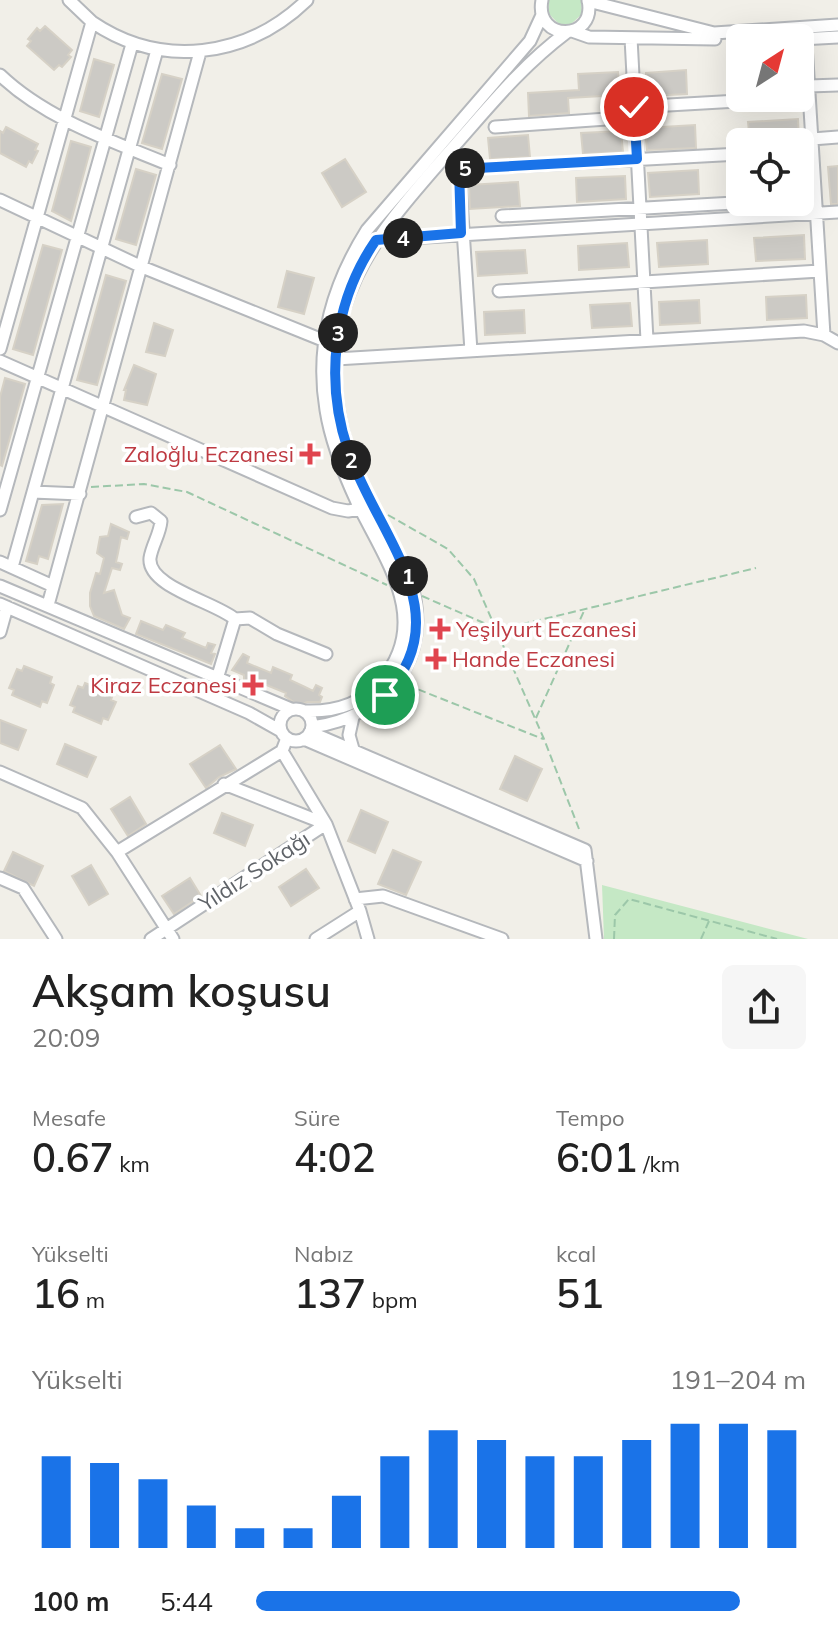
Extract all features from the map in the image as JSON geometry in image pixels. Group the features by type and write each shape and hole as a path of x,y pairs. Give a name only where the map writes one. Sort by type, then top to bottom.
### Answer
{"street":[{"path":"69,0 92,22 132,44 157,50 200,52 241,43 261,34 307,0"},
{"path":"531,0 542,9 551,28 589,37 726,40"},
{"path":"0,586 291,709 333,710 363,698 384,678 400,651 405,621 403,602 367,508 342,430 336,390 339,325 362,262 376,240 511,79 533,58 582,26 588,17 588,0 714,33 726,33"},
{"path":"0,632 4,605 236,707 295,741 309,732 353,717 379,701 397,681 415,641 417,613 414,592 339,460 329,428 323,382 325,341 331,308 340,280 367,230 530,41 542,9"},
{"path":"0,349 92,22"},
{"path":"814,32 838,25"},
{"path":"814,36 838,37"},
{"path":"631,38 647,340"},
{"path":"0,510 132,44"},
{"path":"53,586 6,565 33,492 157,50"},
{"path":"48,605 200,52"},
{"path":"0,75 22,94 64,118 170,165"},
{"path":"814,92 838,85"},
{"path":"495,127 726,104"},
{"path":"814,144 838,137"},
{"path":"471,351 459,169 726,155"},
{"path":"814,185 824,335"},
{"path":"0,200 142,267 325,341"},
{"path":"502,216 726,203"},
{"path":"376,240 838,212"},
{"path":"499,291 820,271"},
{"path":"336,359 804,331 824,335 838,343"},
{"path":"0,361 332,508 348,511 367,508"},
{"path":"33,492 81,490"},
{"path":"136,517 151,513 161,521 150,560 155,575 235,619 250,618 277,634 326,654"},
{"path":"217,679 235,619"},
{"path":"117,852 282,751 284,735 281,718 291,709"},
{"path":"305,711 311,718 309,732"},
{"path":"353,717 349,735 353,749"},
{"path":"309,732 353,749 586,856"},
{"path":"309,732 586,856"},
{"name":"Yıldız Sokağı","path":"151,939 170,934 326,824 282,751"},
{"path":"0,772 82,808 117,852 170,934"},
{"path":"224,784 326,824 368,939"},
{"path":"586,856 596,939"},
{"path":"0,878 23,888 56,939"},
{"path":"316,939 357,905 383,896 502,939"}],"path":[{"path":"81,490 144,484 187,492 388,585"},
{"path":"367,508 439,544 462,563 474,579 544,739 579,829"},
{"path":"414,592 496,629 756,568"},
{"path":"535,719 584,609"},
{"path":"397,681 544,739"},
{"path":"614,939 615,915 629,899 776,939"},
{"path":"701,939 709,920"}],"green space":[{"path":"549,0 581,0 582,14 570,25 559,24 548,13"},
{"path":"602,885 808,939 604,939"}],"building":[{"path":"45,26 72,50 68,55 71,57 62,67 59,65 54,70 27,46 31,41 28,39 37,28 40,31"},
{"path":"94,59 114,65 99,117 80,111"},
{"path":"686,70 687,94 647,96 646,73"},
{"path":"618,72 620,95 568,98 569,113 529,116 528,93 579,90 578,74"},
{"path":"162,74 182,79 162,149 142,143"},
{"path":"798,119 798,128 749,128 748,122"},
{"path":"695,125 696,148 647,150 645,128"},
{"path":"6,127 38,144 32,163 29,161 26,167 0,153 0,131 3,133"},
{"path":"621,131 623,152 583,154 581,133"},
{"path":"528,135 530,157 490,159 488,138"},
{"path":"71,141 91,147 71,221 52,211"},
{"path":"345,159 366,192 342,207 322,173"},
{"path":"838,166 838,204 831,204 828,167"},
{"path":"136,169 156,175 136,245 116,239"},
{"path":"698,170 699,194 650,197 648,173"},
{"path":"625,176 626,199 577,202 576,178"},
{"path":"518,182 520,206 470,209 469,185"},
{"path":"804,235 805,259 756,261 754,238"},
{"path":"707,240 708,264 659,267 657,243"},
{"path":"627,243 629,267 579,270 578,246"},
{"path":"43,245 62,250 33,355 13,349"},
{"path":"525,250 527,273 478,276 476,252"},
{"path":"287,271 314,278 304,314 278,307"},
{"path":"106,275 126,281 97,385 77,380"},
{"path":"806,295 807,318 767,320 766,297"},
{"path":"699,300 700,323 660,325 659,302"},
{"path":"630,303 632,326 592,328 590,305"},
{"path":"524,310 525,333 485,335 484,312"},
{"path":"154,323 173,330 165,356 146,352"},
{"path":"134,365 156,374 147,405 124,400 124,390"},
{"path":"5,378 25,384 2,466 0,397"},
{"path":"63,504 48,559 39,556 37,564 26,561 42,505"},
{"path":"111,524 129,532 127,539 121,537 116,562 122,564 120,570 112,568 104,593 114,590 122,615 130,618 124,629 94,616 90,606 90,593 104,558 97,553 100,537 108,536"},
{"path":"141,621 163,630 166,625 185,633 182,638 206,648 208,643 215,645 211,664 136,634"},
{"path":"243,654 249,657 247,663 271,673 273,667 292,675 290,680 313,691 316,685 322,688 320,702 307,702 299,706 285,696 286,693 244,680 244,675 232,670"},
{"path":"24,666 52,677 50,683 54,685 47,703 42,701 40,707 12,695 14,690 9,688 17,669 22,671"},
{"path":"85,683 113,694 111,700 116,702 108,720 103,718 101,724 73,712 75,707 70,705 78,686 83,688"},
{"path":"0,720 26,730 18,750 0,743"},
{"path":"65,744 96,757 87,777 57,764"},
{"path":"220,745 236,769 206,788 190,764"},
{"path":"515,756 542,769 527,801 500,789"},
{"path":"130,797 146,824 128,836 111,809"},
{"path":"361,810 388,822 375,853 348,841"},
{"path":"222,813 253,825 245,846 214,833"},
{"path":"393,850 421,862 406,895 378,884"},
{"path":"13,852 43,866 34,886 4,871"},
{"path":"91,865 108,894 89,905 72,876"},
{"path":"306,869 319,888 291,906 279,887"},
{"path":"190,878 201,896 174,914 162,896"}],"place":[{"name":"Zaloğlu Eczanesi","path":"310,454"},
{"name":"Yeşilyurt Eczanesi","path":"440,629"},
{"name":"Hande Eczanesi","path":"436,659"},
{"name":"Kiraz Eczanesi","path":"253,685"}],"route":[{"path":"385,695 402,675 413,649 416,608 411,583 353,464 342,430 336,390 336,347 350,287 376,240 461,233 459,169 637,159 634,107"}]}
